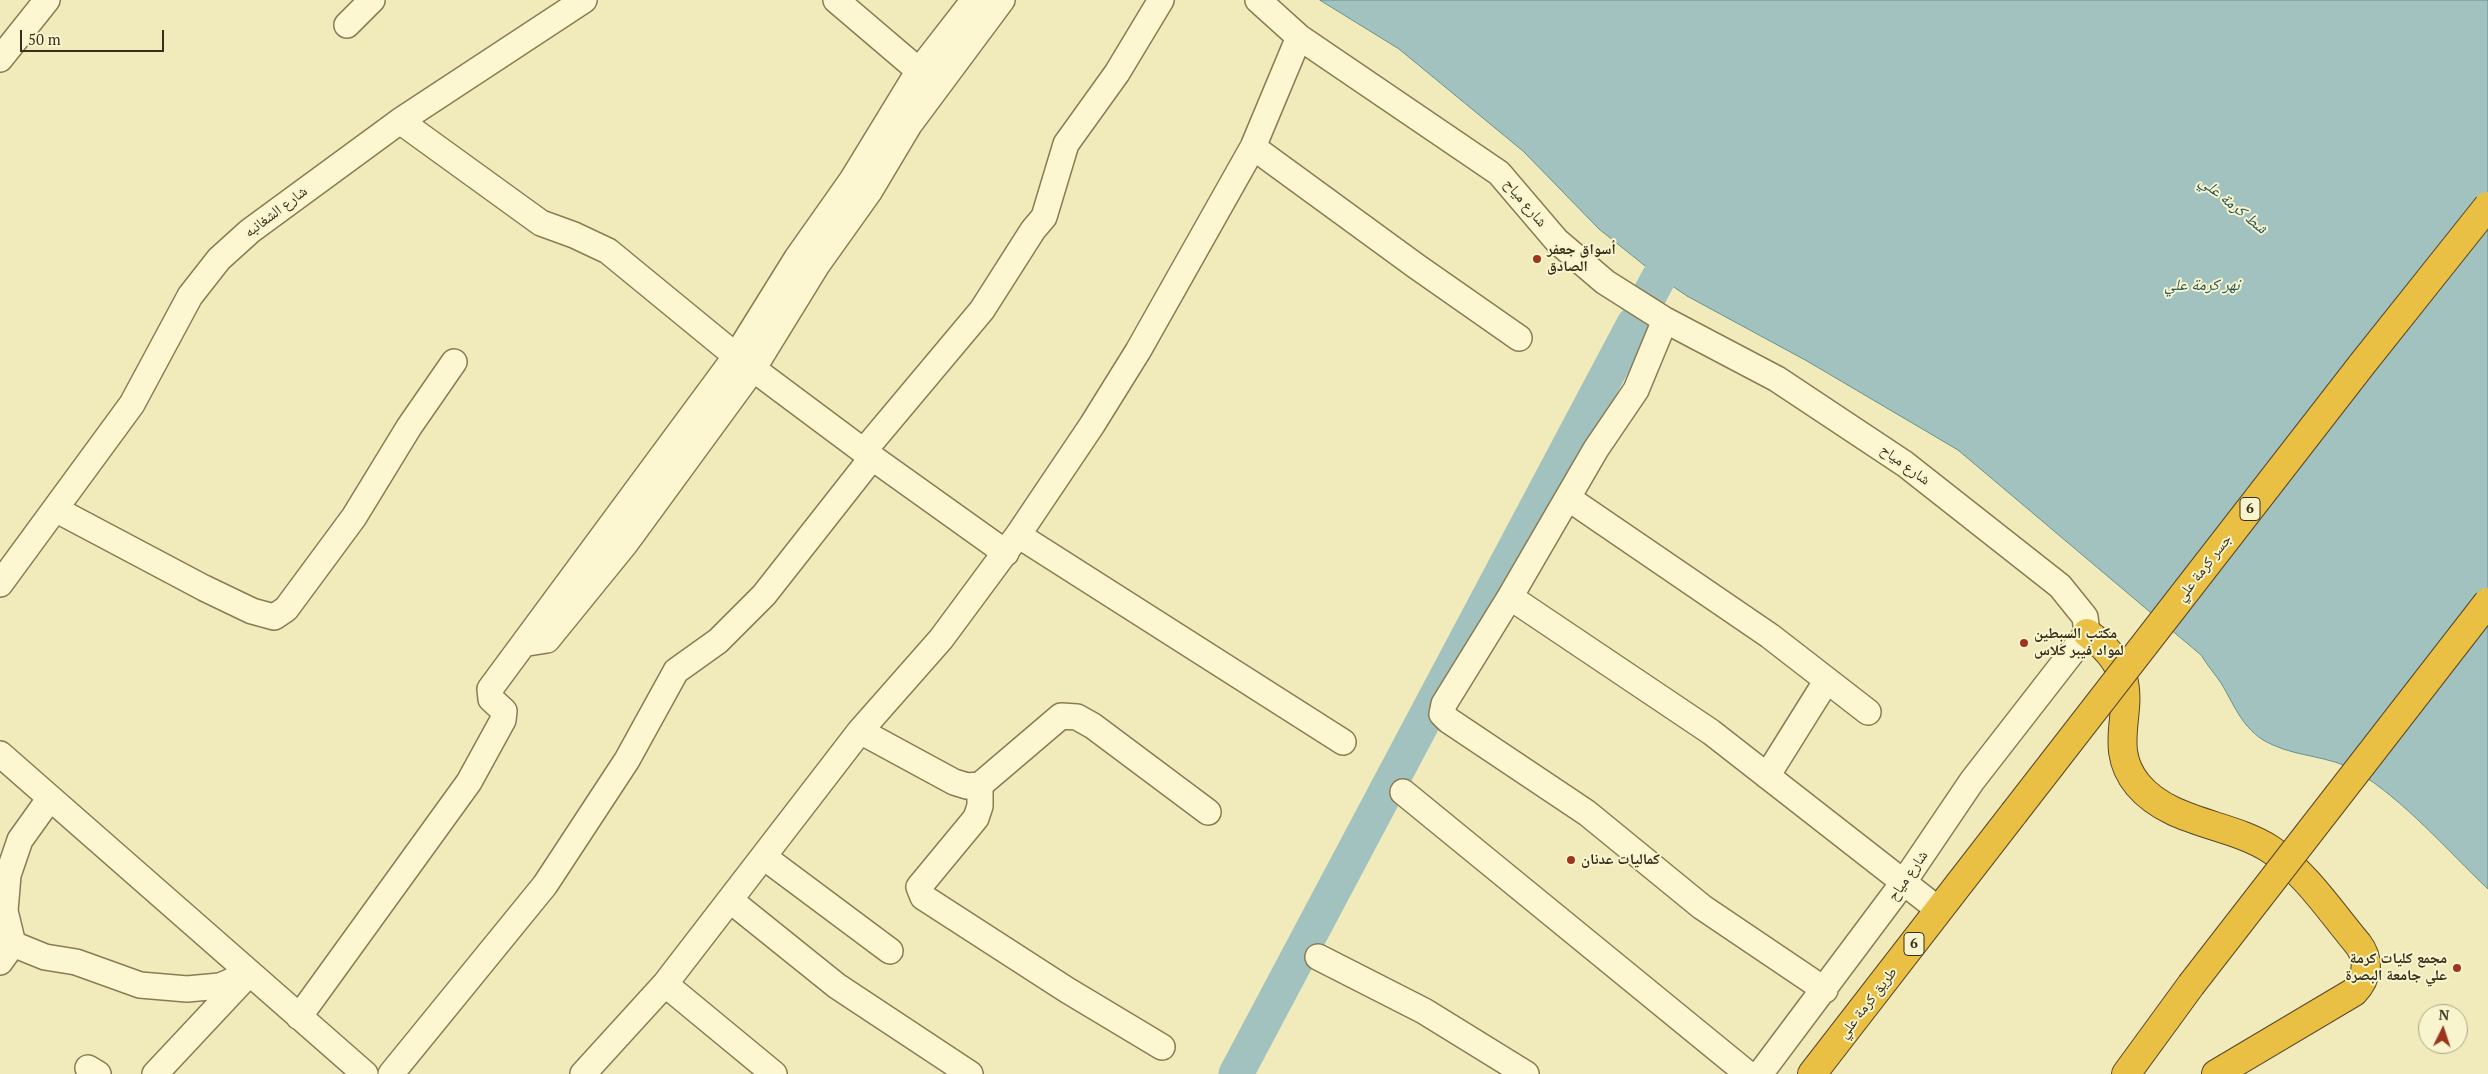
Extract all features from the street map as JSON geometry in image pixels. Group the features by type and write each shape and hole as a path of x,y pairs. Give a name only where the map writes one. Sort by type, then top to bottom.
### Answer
{"highway":[{"name":"جسر كرمة علي","path":"2014,813 2363,363 2488,206"},
{"path":"2126,1074 2191,985 2488,602"},
{"path":"2087,633 2111,653 2123,675 2126,699 2123,724 2123,750 2130,774 2137,784 2156,801 2184,816 2254,840 2284,859 2358,944 2366,959 2365,977 2354,992 2216,1074"},
{"name":"طريق كرمة علي","path":"1812,1074 2014,813"}],"street":[{"path":"0,58 47,0"},
{"path":"347,25 372,0"},
{"name":"شارع الشغانبه","path":"0,584 132,404 190,296 218,259 250,231 400,121 584,0"},
{"path":"836,0 928,79"},
{"path":"928,79 974,0"},
{"path":"299,1017 469,782 504,720 504,711 491,699 490,689 523,644 616,538 744,362 796,258 852,180 928,79 1002,0"},
{"path":"391,1074 545,885 627,760 676,671 718,641 764,595 868,464 866,453 868,446 982,310 1033,230 1044,217 1066,144 1117,73 1161,0"},
{"name":"شارع مياح","path":"1258,0 1299,37 1499,173 1557,241 1605,282 1665,320 1776,379 1905,464 2060,586 2085,617 2088,627 2087,633 1972,781 1904,883 1760,1074"},
{"path":"583,1074 665,984 860,731 941,639 1012,544 1092,426 1138,351 1253,147 1299,37"},
{"path":"400,121 541,223 574,235 608,252 744,362 866,453 1012,544 1343,742"},
{"path":"1253,147 1416,266 1519,338"},
{"path":"1665,320 1636,390 1596,449 1533,553 1510,597 1444,704 1442,714 1448,720 1587,813 1702,906 1825,990"},
{"path":"55,509 204,588 252,611 274,617 286,608 354,517 409,427 454,362"},
{"path":"1568,498 1770,636 1868,712"},
{"path":"1510,597 1711,732 1939,910"},
{"path":"1767,776 1827,680"},
{"path":"860,731 954,782 966,786 980,785 1061,716 1077,716 1208,812"},
{"path":"0,754 366,1074"},
{"path":"980,785 980,806 976,818 919,886 923,897 1067,990 1162,1047"},
{"path":"1403,792 1748,1074"},
{"path":"50,798 20,840 8,875 5,911 6,953 76,962 140,985 187,989 220,986 250,973"},
{"path":"764,857 890,951"},
{"path":"730,900 836,986 970,1074"},
{"path":"1318,957 1424,1011 1526,1074"},
{"path":"154,1074 250,973"},
{"path":"665,984 774,1074"}],"water":[{"name":"نهر كرمة علي","path":"1320,0 2488,0 2488,889 2425,826 2391,796 2356,771 2336,762 2283,749 2263,740 2255,734 2242,719 2221,683 2201,655 1958,450 1807,361 1687,296 1659,277 1599,229 1523,151 1399,49"}],"waterway":[{"path":"1650,294 1659,277"},
{"path":"1236,1074 1634,324"}],"place":[{"name":"أسواق جعفر الصادق","path":"1537,259"},
{"name":"مكتب السبطين لمواد فيبر كلاس","path":"2024,643"},
{"name":"كماليات عدنان","path":"1571,860"},
{"name":"مجمع كليات كرمة علي جامعة البصرة","path":"2457,968"}],"water label":[{"name":"شط كرمة علي","path":"2233,205"}]}
